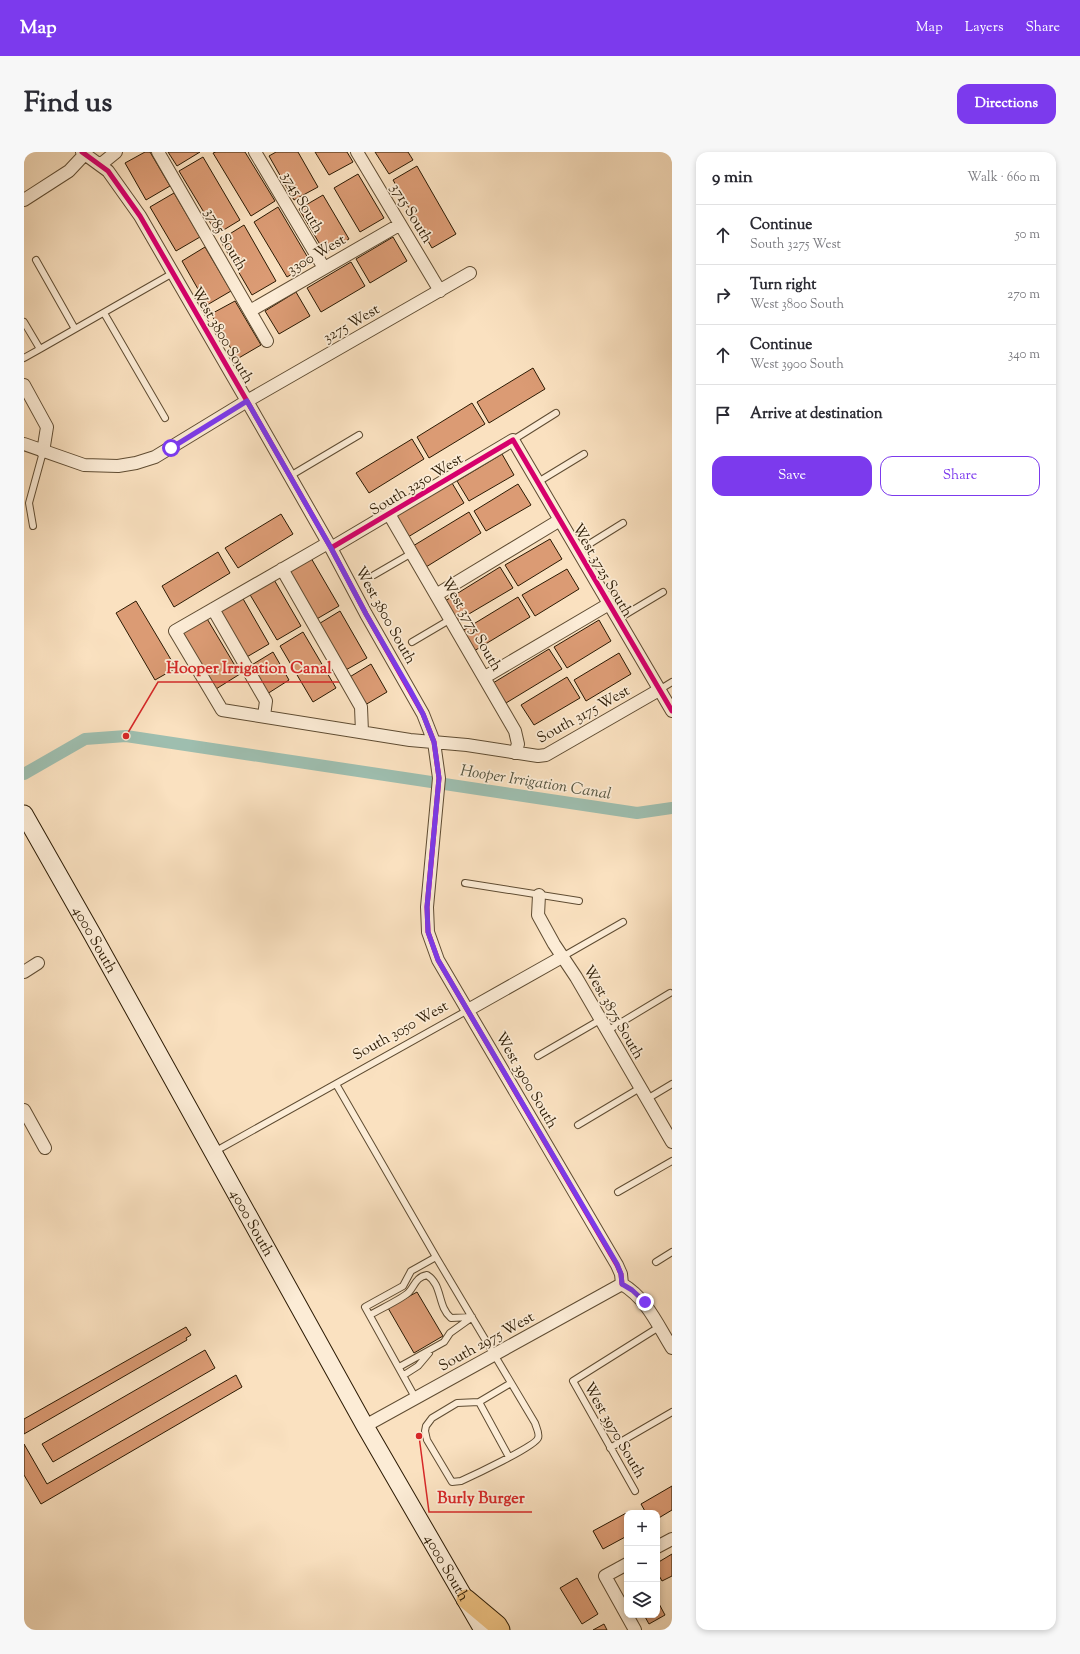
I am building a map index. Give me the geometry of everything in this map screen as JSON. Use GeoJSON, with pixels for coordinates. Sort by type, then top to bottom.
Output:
{"type":"FeatureCollection","features":[{"type":"Feature","properties":{"kind":"main road","name":"4000 South"},"geometry":{"type":"LineString","coordinates":[[24,814],[365,1426],[483,1630]]}},
{"type":"Feature","properties":{"kind":"main road"},"geometry":{"type":"LineString","coordinates":[[466,1599],[497,1625],[500,1630]]}},
{"type":"Feature","properties":{"kind":"street"},"geometry":{"type":"LineString","coordinates":[[100,165],[116,152]]}},
{"type":"Feature","properties":{"kind":"street","name":"3785 South"},"geometry":{"type":"LineString","coordinates":[[158,152],[267,341]]}},
{"type":"Feature","properties":{"kind":"street","name":"3745 South"},"geometry":{"type":"LineString","coordinates":[[255,152],[324,268]]}},
{"type":"Feature","properties":{"kind":"street","name":"3715 South"},"geometry":{"type":"LineString","coordinates":[[357,152],[399,225],[440,291]]}},
{"type":"Feature","properties":{"kind":"street"},"geometry":{"type":"LineString","coordinates":[[24,200],[69,171],[83,153]]}},
{"type":"Feature","properties":{"kind":"street","name":"West 3800 South"},"geometry":{"type":"LineString","coordinates":[[83,153],[108,171],[140,216],[330,546],[366,614],[423,714],[434,748],[439,778],[438,802]]}},
{"type":"Feature","properties":{"kind":"street","name":"3300 West"},"geometry":{"type":"LineString","coordinates":[[250,311],[399,225]]}},
{"type":"Feature","properties":{"kind":"street","name":"3275 West"},"geometry":{"type":"LineString","coordinates":[[24,444],[44,452],[84,464],[118,466],[136,463],[155,457],[247,401],[470,273]]}},
{"type":"Feature","properties":{"kind":"street"},"geometry":{"type":"LineString","coordinates":[[24,385],[47,427],[44,452]]}},
{"type":"Feature","properties":{"kind":"street","name":"West 3725 South"},"geometry":{"type":"LineString","coordinates":[[513,440],[672,711]]}},
{"type":"Feature","properties":{"kind":"street","name":"South 3250 West"},"geometry":{"type":"LineString","coordinates":[[264,716],[222,710],[175,631],[282,570],[389,514],[513,440]]}},
{"type":"Feature","properties":{"kind":"street","name":"West 3775 South"},"geometry":{"type":"LineString","coordinates":[[389,514],[516,731],[518,744],[515,753]]}},
{"type":"Feature","properties":{"kind":"street"},"geometry":{"type":"LineString","coordinates":[[436,594],[560,520]]}},
{"type":"Feature","properties":{"kind":"street"},"geometry":{"type":"LineString","coordinates":[[282,570],[361,707],[362,732]]}},
{"type":"Feature","properties":{"kind":"street"},"geometry":{"type":"LineString","coordinates":[[484,677],[609,604]]}},
{"type":"Feature","properties":{"kind":"street"},"geometry":{"type":"LineString","coordinates":[[213,609],[266,701],[264,716]]}},
{"type":"Feature","properties":{"kind":"street","name":"South 3175 West"},"geometry":{"type":"LineString","coordinates":[[264,716],[362,732],[434,748],[515,753],[538,756],[546,755],[659,690]]}},
{"type":"Feature","properties":{"kind":"street","name":"West 3900 South"},"geometry":{"type":"LineString","coordinates":[[438,802],[427,907],[428,932],[438,960],[617,1264],[621,1274],[622,1284]]}},
{"type":"Feature","properties":{"kind":"street","name":"West 3875 South"},"geometry":{"type":"LineString","coordinates":[[539,895],[538,915],[672,1142]]}},
{"type":"Feature","properties":{"kind":"street","name":"South 3050 West"},"geometry":{"type":"LineString","coordinates":[[468,1010],[562,957]]}},
{"type":"Feature","properties":{"kind":"street"},"geometry":{"type":"LineString","coordinates":[[24,972],[38,963]]}},
{"type":"Feature","properties":{"kind":"street"},"geometry":{"type":"LineString","coordinates":[[24,1110],[45,1148]]}},
{"type":"Feature","properties":{"kind":"street"},"geometry":{"type":"LineString","coordinates":[[622,1284],[632,1290],[645,1302],[672,1348]]}},
{"type":"Feature","properties":{"kind":"street","name":"South 2975 West"},"geometry":{"type":"LineString","coordinates":[[365,1426],[622,1284]]}},
{"type":"Feature","properties":{"kind":"street"},"geometry":{"type":"LineString","coordinates":[[659,1546],[672,1539]]}},
{"type":"Feature","properties":{"kind":"street"},"geometry":{"type":"LineString","coordinates":[[624,1566],[604,1576],[635,1630]]}},
{"type":"Feature","properties":{"kind":"lane"},"geometry":{"type":"LineString","coordinates":[[36,260],[75,329]]}},
{"type":"Feature","properties":{"kind":"lane"},"geometry":{"type":"LineString","coordinates":[[24,358],[173,273]]}},
{"type":"Feature","properties":{"kind":"lane"},"geometry":{"type":"LineString","coordinates":[[104,313],[165,418]]}},
{"type":"Feature","properties":{"kind":"lane"},"geometry":{"type":"LineString","coordinates":[[24,322],[40,349]]}},
{"type":"Feature","properties":{"kind":"lane","name":"South 3250 West"},"geometry":{"type":"LineString","coordinates":[[513,440],[556,413]]}},
{"type":"Feature","properties":{"kind":"lane"},"geometry":{"type":"LineString","coordinates":[[290,476],[359,435]]}},
{"type":"Feature","properties":{"kind":"lane"},"geometry":{"type":"LineString","coordinates":[[33,526],[29,503],[44,452]]}},
{"type":"Feature","properties":{"kind":"lane"},"geometry":{"type":"LineString","coordinates":[[538,482],[584,454]]}},
{"type":"Feature","properties":{"kind":"lane"},"geometry":{"type":"LineString","coordinates":[[578,551],[624,523]]}},
{"type":"Feature","properties":{"kind":"lane"},"geometry":{"type":"LineString","coordinates":[[374,575],[412,553]]}},
{"type":"Feature","properties":{"kind":"lane"},"geometry":{"type":"LineString","coordinates":[[618,619],[663,592]]}},
{"type":"Feature","properties":{"kind":"lane"},"geometry":{"type":"LineString","coordinates":[[412,642],[450,619]]}},
{"type":"Feature","properties":{"kind":"lane","name":"South 3175 West"},"geometry":{"type":"LineString","coordinates":[[659,690],[672,682]]}},
{"type":"Feature","properties":{"kind":"lane"},"geometry":{"type":"LineString","coordinates":[[464,883],[579,901]]}},
{"type":"Feature","properties":{"kind":"lane","name":"South 3050 West"},"geometry":{"type":"LineString","coordinates":[[562,957],[623,922]]}},
{"type":"Feature","properties":{"kind":"lane"},"geometry":{"type":"LineString","coordinates":[[607,1031],[670,993]]}},
{"type":"Feature","properties":{"kind":"lane","name":"South 3050 West"},"geometry":{"type":"LineString","coordinates":[[212,1153],[468,1010]]}},
{"type":"Feature","properties":{"kind":"lane"},"geometry":{"type":"LineString","coordinates":[[538,1056],[600,1020]]}},
{"type":"Feature","properties":{"kind":"lane"},"geometry":{"type":"LineString","coordinates":[[336,1084],[436,1257],[535,1423],[538,1435],[536,1442],[455,1483],[450,1480],[431,1448],[427,1440],[425,1431],[426,1426],[432,1418],[457,1403],[479,1402],[511,1383]]}},
{"type":"Feature","properties":{"kind":"lane"},"geometry":{"type":"LineString","coordinates":[[647,1099],[672,1084]]}},
{"type":"Feature","properties":{"kind":"lane"},"geometry":{"type":"LineString","coordinates":[[578,1125],[640,1088]]}},
{"type":"Feature","properties":{"kind":"lane"},"geometry":{"type":"LineString","coordinates":[[618,1192],[672,1161]]}},
{"type":"Feature","properties":{"kind":"lane"},"geometry":{"type":"LineString","coordinates":[[656,1262],[672,1252]]}},
{"type":"Feature","properties":{"kind":"lane"},"geometry":{"type":"LineString","coordinates":[[416,1398],[365,1307],[403,1286],[411,1271],[436,1257]]}},
{"type":"Feature","properties":{"kind":"lane"},"geometry":{"type":"LineString","coordinates":[[370,1315],[409,1293],[417,1280],[421,1276],[427,1275],[433,1279],[437,1286],[446,1314],[451,1318],[472,1317]]}},
{"type":"Feature","properties":{"kind":"lane"},"geometry":{"type":"LineString","coordinates":[[399,1367],[444,1342],[450,1333],[472,1317]]}},
{"type":"Feature","properties":{"kind":"lane","name":"West 3970 South"},"geometry":{"type":"LineString","coordinates":[[635,1491],[572,1381],[659,1327]]}},
{"type":"Feature","properties":{"kind":"lane"},"geometry":{"type":"LineString","coordinates":[[404,1376],[418,1366],[434,1348]]}},
{"type":"Feature","properties":{"kind":"lane"},"geometry":{"type":"LineString","coordinates":[[479,1402],[509,1457]]}},
{"type":"Feature","properties":{"kind":"lane"},"geometry":{"type":"LineString","coordinates":[[610,1448],[672,1412]]}},
{"type":"Feature","properties":{"kind":"building"},"geometry":{"type":"Polygon","coordinates":[[[145,152],[150,152],[170,186],[146,200],[125,163],[145,152]]]}},
{"type":"Feature","properties":{"kind":"building"},"geometry":{"type":"Polygon","coordinates":[[[168,152],[200,152],[177,166],[168,152]]]}},
{"type":"Feature","properties":{"kind":"building"},"geometry":{"type":"Polygon","coordinates":[[[245,152],[275,201],[251,216],[213,153],[245,152]]]}},
{"type":"Feature","properties":{"kind":"building"},"geometry":{"type":"Polygon","coordinates":[[[276,152],[298,152],[318,187],[294,200],[269,156],[276,152]]]}},
{"type":"Feature","properties":{"kind":"building"},"geometry":{"type":"Polygon","coordinates":[[[315,152],[347,152],[353,162],[329,175],[315,152]]]}},
{"type":"Feature","properties":{"kind":"building"},"geometry":{"type":"Polygon","coordinates":[[[375,152],[408,152],[413,160],[389,174],[375,152]]]}},
{"type":"Feature","properties":{"kind":"building"},"geometry":{"type":"Polygon","coordinates":[[[203,157],[240,220],[217,234],[179,171],[203,157]]]}},
{"type":"Feature","properties":{"kind":"building"},"geometry":{"type":"Polygon","coordinates":[[[417,166],[456,234],[432,248],[393,180],[417,166]]]}},
{"type":"Feature","properties":{"kind":"building"},"geometry":{"type":"Polygon","coordinates":[[[358,174],[384,218],[360,232],[334,188],[358,174]]]}},
{"type":"Feature","properties":{"kind":"building"},"geometry":{"type":"Polygon","coordinates":[[[174,193],[200,237],[176,251],[150,207],[174,193]]]}},
{"type":"Feature","properties":{"kind":"building"},"geometry":{"type":"Polygon","coordinates":[[[323,195],[349,239],[325,253],[299,209],[323,195]]]}},
{"type":"Feature","properties":{"kind":"building"},"geometry":{"type":"Polygon","coordinates":[[[278,207],[311,263],[287,277],[254,222],[278,207]]]}},
{"type":"Feature","properties":{"kind":"building"},"geometry":{"type":"Polygon","coordinates":[[[244,225],[276,281],[252,295],[220,240],[244,225]]]}},
{"type":"Feature","properties":{"kind":"building"},"geometry":{"type":"Polygon","coordinates":[[[393,237],[407,261],[370,283],[356,259],[393,237]]]}},
{"type":"Feature","properties":{"kind":"building"},"geometry":{"type":"Polygon","coordinates":[[[205,247],[231,291],[207,305],[182,261],[205,247]]]}},
{"type":"Feature","properties":{"kind":"building"},"geometry":{"type":"Polygon","coordinates":[[[351,262],[365,286],[321,312],[307,288],[351,262]]]}},
{"type":"Feature","properties":{"kind":"building"},"geometry":{"type":"Polygon","coordinates":[[[296,292],[310,316],[279,334],[265,311],[296,292]]]}},
{"type":"Feature","properties":{"kind":"building"},"geometry":{"type":"Polygon","coordinates":[[[235,301],[261,345],[237,359],[211,314],[235,301]]]}},
{"type":"Feature","properties":{"kind":"building"},"geometry":{"type":"Polygon","coordinates":[[[533,368],[545,389],[489,423],[477,402],[533,368]]]}},
{"type":"Feature","properties":{"kind":"building"},"geometry":{"type":"Polygon","coordinates":[[[472,403],[485,424],[429,458],[417,437],[472,403]]]}},
{"type":"Feature","properties":{"kind":"building"},"geometry":{"type":"Polygon","coordinates":[[[412,439],[424,459],[369,493],[356,473],[412,439]]]}},
{"type":"Feature","properties":{"kind":"building"},"geometry":{"type":"Polygon","coordinates":[[[502,454],[514,475],[469,501],[457,481],[502,454]]]}},
{"type":"Feature","properties":{"kind":"building"},"geometry":{"type":"Polygon","coordinates":[[[452,483],[464,503],[408,537],[396,516],[452,483]]]}},
{"type":"Feature","properties":{"kind":"building"},"geometry":{"type":"Polygon","coordinates":[[[518,484],[531,505],[486,531],[474,511],[518,484]]]}},
{"type":"Feature","properties":{"kind":"building"},"geometry":{"type":"Polygon","coordinates":[[[469,512],[481,533],[426,567],[413,546],[469,512]]]}},
{"type":"Feature","properties":{"kind":"building"},"geometry":{"type":"Polygon","coordinates":[[[281,514],[293,534],[238,568],[225,548],[281,514]]]}},
{"type":"Feature","properties":{"kind":"building"},"geometry":{"type":"Polygon","coordinates":[[[550,539],[562,559],[518,586],[505,565],[550,539]]]}},
{"type":"Feature","properties":{"kind":"building"},"geometry":{"type":"Polygon","coordinates":[[[218,552],[230,573],[174,607],[162,586],[218,552]]]}},
{"type":"Feature","properties":{"kind":"building"},"geometry":{"type":"Polygon","coordinates":[[[311,558],[339,606],[315,620],[287,573],[311,558]]]}},
{"type":"Feature","properties":{"kind":"building"},"geometry":{"type":"Polygon","coordinates":[[[500,567],[513,588],[457,621],[445,601],[500,567]]]}},
{"type":"Feature","properties":{"kind":"building"},"geometry":{"type":"Polygon","coordinates":[[[567,569],[579,589],[535,616],[522,595],[567,569]]]}},
{"type":"Feature","properties":{"kind":"building"},"geometry":{"type":"Polygon","coordinates":[[[273,578],[301,626],[277,640],[249,593],[273,578]]]}},
{"type":"Feature","properties":{"kind":"building"},"geometry":{"type":"Polygon","coordinates":[[[242,597],[269,644],[245,658],[218,611],[242,597]]]}},
{"type":"Feature","properties":{"kind":"building"},"geometry":{"type":"Polygon","coordinates":[[[518,597],[530,617],[474,651],[462,631],[518,597]]]}},
{"type":"Feature","properties":{"kind":"building"},"geometry":{"type":"Polygon","coordinates":[[[136,601],[176,668],[155,680],[116,613],[136,601]]]}},
{"type":"Feature","properties":{"kind":"building"},"geometry":{"type":"Polygon","coordinates":[[[340,611],[367,658],[344,671],[317,625],[340,611]]]}},
{"type":"Feature","properties":{"kind":"building"},"geometry":{"type":"Polygon","coordinates":[[[206,617],[240,674],[216,689],[182,631],[206,617]]]}},
{"type":"Feature","properties":{"kind":"building"},"geometry":{"type":"Polygon","coordinates":[[[599,620],[611,641],[567,668],[554,647],[599,620]]]}},
{"type":"Feature","properties":{"kind":"building"},"geometry":{"type":"Polygon","coordinates":[[[303,632],[336,688],[313,702],[280,646],[303,632]]]}},
{"type":"Feature","properties":{"kind":"building"},"geometry":{"type":"Polygon","coordinates":[[[549,649],[562,669],[506,703],[493,683],[549,649]]]}},
{"type":"Feature","properties":{"kind":"building"},"geometry":{"type":"Polygon","coordinates":[[[273,652],[289,680],[267,694],[250,666],[273,652]]]}},
{"type":"Feature","properties":{"kind":"building"},"geometry":{"type":"Polygon","coordinates":[[[619,653],[631,674],[586,701],[574,680],[619,653]]]}},
{"type":"Feature","properties":{"kind":"building"},"geometry":{"type":"Polygon","coordinates":[[[371,664],[387,692],[365,705],[348,678],[371,664]]]}},
{"type":"Feature","properties":{"kind":"building"},"geometry":{"type":"Polygon","coordinates":[[[567,677],[580,698],[534,725],[521,705],[567,677]]]}},
{"type":"Feature","properties":{"kind":"building"},"geometry":{"type":"Polygon","coordinates":[[[417,1292],[443,1336],[414,1353],[388,1308],[417,1292]]]}},
{"type":"Feature","properties":{"kind":"building"},"geometry":{"type":"Polygon","coordinates":[[[186,1327],[191,1335],[186,1338],[187,1340],[24,1434],[24,1419],[186,1327]]]}},
{"type":"Feature","properties":{"kind":"building"},"geometry":{"type":"Polygon","coordinates":[[[205,1350],[215,1368],[53,1462],[42,1444],[205,1350]]]}},
{"type":"Feature","properties":{"kind":"building"},"geometry":{"type":"Polygon","coordinates":[[[236,1375],[242,1387],[41,1504],[24,1475],[24,1444],[47,1484],[236,1375]]]}},
{"type":"Feature","properties":{"kind":"building"},"geometry":{"type":"Polygon","coordinates":[[[672,1486],[672,1510],[660,1517],[660,1510],[644,1510],[641,1504],[672,1486]]]}},
{"type":"Feature","properties":{"kind":"building"},"geometry":{"type":"Polygon","coordinates":[[[624,1514],[624,1538],[603,1549],[593,1531],[624,1514]]]}},
{"type":"Feature","properties":{"kind":"building"},"geometry":{"type":"Polygon","coordinates":[[[672,1554],[672,1576],[662,1581],[660,1577],[660,1561],[672,1554]]]}},
{"type":"Feature","properties":{"kind":"building"},"geometry":{"type":"Polygon","coordinates":[[[577,1578],[598,1614],[582,1624],[560,1588],[577,1578]]]}},
{"type":"Feature","properties":{"kind":"building"},"geometry":{"type":"Polygon","coordinates":[[[660,1606],[665,1615],[660,1618],[660,1606]]]}},
{"type":"Feature","properties":{"kind":"building"},"geometry":{"type":"Polygon","coordinates":[[[646,1618],[660,1618],[649,1624],[646,1618]]]}},
{"type":"Feature","properties":{"kind":"building"},"geometry":{"type":"Polygon","coordinates":[[[604,1624],[607,1630],[593,1630],[604,1624]]]}},
{"type":"Feature","properties":{"kind":"waterway","name":"Hooper Irrigation Canal"},"geometry":{"type":"LineString","coordinates":[[24,774],[85,739],[126,736],[637,813],[672,808]]}},
{"type":"Feature","properties":{"kind":"cycle path"},"geometry":{"type":"LineString","coordinates":[[82,152],[108,171],[140,216],[331,548],[366,614],[423,714],[434,742],[439,778],[427,907],[428,932],[438,960],[617,1265],[621,1274],[622,1284]]}},
{"type":"Feature","properties":{"kind":"cycle path"},"geometry":{"type":"LineString","coordinates":[[331,548],[513,440],[672,711]]}},
{"type":"Feature","properties":{"kind":"place","name":"Hooper Irrigation Canal"},"geometry":{"type":"Point","coordinates":[126,736]}},
{"type":"Feature","properties":{"kind":"place","name":"Burly Burger"},"geometry":{"type":"Point","coordinates":[419,1436]}},
{"type":"Feature","properties":{"kind":"route"},"geometry":{"type":"LineString","coordinates":[[171,448],[247,401],[410,690],[423,714],[434,742],[439,778],[438,802],[427,907],[428,932],[438,960],[617,1264],[621,1274],[622,1284],[632,1290],[645,1302]]}}]}
